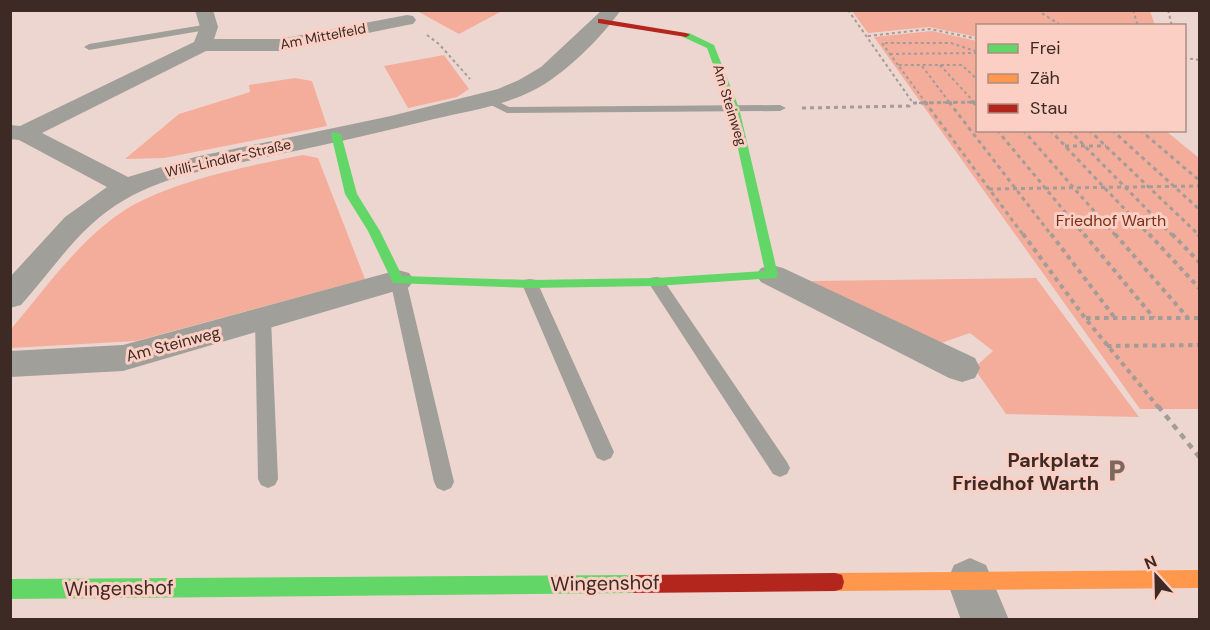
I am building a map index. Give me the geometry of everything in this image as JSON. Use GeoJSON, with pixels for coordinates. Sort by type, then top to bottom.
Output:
{"type":"FeatureCollection","features":[{"type":"Feature","properties":{"kind":"street","name":"Willi-Lindlar-Straße"},"geometry":{"type":"LineString","coordinates":[[10,297],[75,221],[100,202],[127,187],[182,167],[489,100],[529,84],[545,74],[607,16]]}},
{"type":"Feature","properties":{"kind":"street","name":"Am Steinweg"},"geometry":{"type":"LineString","coordinates":[[607,16],[691,36],[705,41],[711,47],[734,108],[772,275]]}},
{"type":"Feature","properties":{"kind":"street","name":"Am Mittelfeld"},"geometry":{"type":"LineString","coordinates":[[17,132],[205,27],[280,45],[407,20]]}},
{"type":"Feature","properties":{"kind":"street","name":"Am Mittelfeld"},"geometry":{"type":"LineString","coordinates":[[17,132],[127,187]]}},
{"type":"Feature","properties":{"kind":"street"},"geometry":{"type":"LineString","coordinates":[[336,134],[351,194],[374,231],[398,280]]}},
{"type":"Feature","properties":{"kind":"street","name":"Am Steinweg"},"geometry":{"type":"LineString","coordinates":[[10,364],[123,358],[398,280],[530,284],[656,282],[772,275],[962,368]]}},
{"type":"Feature","properties":{"kind":"street","name":"Wingenshof"},"geometry":{"type":"LineString","coordinates":[[10,589],[977,600],[1200,579]]}},
{"type":"Feature","properties":{"kind":"lane"},"geometry":{"type":"LineString","coordinates":[[89,47],[205,27]]}},
{"type":"Feature","properties":{"kind":"lane"},"geometry":{"type":"LineString","coordinates":[[489,100],[507,110],[780,108]]}},
{"type":"Feature","properties":{"kind":"lane"},"geometry":{"type":"LineString","coordinates":[[398,280],[444,482]]}},
{"type":"Feature","properties":{"kind":"lane"},"geometry":{"type":"LineString","coordinates":[[656,282],[780,468]]}},
{"type":"Feature","properties":{"kind":"lane"},"geometry":{"type":"LineString","coordinates":[[530,284],[604,453]]}},
{"type":"Feature","properties":{"kind":"lane"},"geometry":{"type":"LineString","coordinates":[[263,320],[268,479]]}},
{"type":"Feature","properties":{"kind":"path"},"geometry":{"type":"LineString","coordinates":[[848,10],[913,103]]}},
{"type":"Feature","properties":{"kind":"path"},"geometry":{"type":"LineString","coordinates":[[1037,10],[1059,24]]}},
{"type":"Feature","properties":{"kind":"path"},"geometry":{"type":"LineString","coordinates":[[407,20],[439,44],[489,100]]}},
{"type":"Feature","properties":{"kind":"path"},"geometry":{"type":"LineString","coordinates":[[868,36],[930,29],[976,39]]}},
{"type":"Feature","properties":{"kind":"path"},"geometry":{"type":"LineString","coordinates":[[976,52],[951,43],[882,43],[1106,346],[1200,458]]}},
{"type":"Feature","properties":{"kind":"path"},"geometry":{"type":"LineString","coordinates":[[890,54],[976,52]]}},
{"type":"Feature","properties":{"kind":"path"},"geometry":{"type":"LineString","coordinates":[[898,65],[962,65],[976,78]]}},
{"type":"Feature","properties":{"kind":"path"},"geometry":{"type":"LineString","coordinates":[[921,65],[1115,318]]}},
{"type":"Feature","properties":{"kind":"path"},"geometry":{"type":"LineString","coordinates":[[940,65],[975,102]]}},
{"type":"Feature","properties":{"kind":"path"},"geometry":{"type":"LineString","coordinates":[[780,108],[909,106],[913,103],[926,102],[975,102]]}},
{"type":"Feature","properties":{"kind":"path"},"geometry":{"type":"LineString","coordinates":[[999,132],[1154,318]]}},
{"type":"Feature","properties":{"kind":"path"},"geometry":{"type":"LineString","coordinates":[[1025,132],[1188,318]]}},
{"type":"Feature","properties":{"kind":"path"},"geometry":{"type":"LineString","coordinates":[[1052,132],[1200,289]]}},
{"type":"Feature","properties":{"kind":"path"},"geometry":{"type":"LineString","coordinates":[[1071,132],[1200,263]]}},
{"type":"Feature","properties":{"kind":"path"},"geometry":{"type":"LineString","coordinates":[[1091,132],[1200,236]]}},
{"type":"Feature","properties":{"kind":"path"},"geometry":{"type":"LineString","coordinates":[[1114,132],[1200,210]]}},
{"type":"Feature","properties":{"kind":"path"},"geometry":{"type":"LineString","coordinates":[[1142,132],[1200,181]]}},
{"type":"Feature","properties":{"kind":"path"},"geometry":{"type":"LineString","coordinates":[[1065,146],[1106,146]]}},
{"type":"Feature","properties":{"kind":"path"},"geometry":{"type":"LineString","coordinates":[[988,189],[1200,186]]}},
{"type":"Feature","properties":{"kind":"path"},"geometry":{"type":"LineString","coordinates":[[1085,318],[1200,318]]}},
{"type":"Feature","properties":{"kind":"path"},"geometry":{"type":"LineString","coordinates":[[1106,346],[1200,345]]}},
{"type":"Feature","properties":{"kind":"green space"},"geometry":{"type":"Polygon","coordinates":[[[502,10],[459,34],[417,11],[502,10]]]}},
{"type":"Feature","properties":{"kind":"green space"},"geometry":{"type":"Polygon","coordinates":[[[852,11],[1150,11],[1155,24],[976,24],[976,37],[929,27],[868,33],[852,11]]]}},
{"type":"Feature","properties":{"kind":"green space","name":"Friedhof Warth"},"geometry":{"type":"Polygon","coordinates":[[[932,31],[976,41],[976,132],[1167,132],[1199,158],[1199,409],[1140,409],[874,37],[932,31]]]}},
{"type":"Feature","properties":{"kind":"green space"},"geometry":{"type":"Polygon","coordinates":[[[444,55],[469,89],[457,97],[408,108],[384,66],[444,55]]]}},
{"type":"Feature","properties":{"kind":"green space"},"geometry":{"type":"Polygon","coordinates":[[[295,78],[312,81],[327,126],[164,158],[125,159],[179,114],[250,92],[249,85],[295,78]]]}},
{"type":"Feature","properties":{"kind":"green space"},"geometry":{"type":"Polygon","coordinates":[[[303,155],[318,158],[365,279],[136,341],[11,348],[11,329],[51,280],[95,233],[128,208],[168,189],[190,182],[236,169],[303,155]]]}},
{"type":"Feature","properties":{"kind":"green space"},"geometry":{"type":"Polygon","coordinates":[[[1036,278],[1139,417],[1006,414],[974,368],[993,351],[970,333],[941,343],[834,294],[811,281],[1036,278]]]}},
{"type":"Feature","properties":{"kind":"traffic: fast"},"geometry":{"type":"LineString","coordinates":[[336,134],[351,194],[374,231],[398,280],[530,284],[656,282],[772,275],[734,108],[711,47],[686,35]]}},
{"type":"Feature","properties":{"kind":"traffic: fast"},"geometry":{"type":"LineString","coordinates":[[10,589],[634,584]]}},
{"type":"Feature","properties":{"kind":"traffic: slow"},"geometry":{"type":"LineString","coordinates":[[835,582],[1200,579]]}},
{"type":"Feature","properties":{"kind":"traffic: jam"},"geometry":{"type":"LineString","coordinates":[[601,21],[686,35]]}},
{"type":"Feature","properties":{"kind":"traffic: jam"},"geometry":{"type":"LineString","coordinates":[[634,584],[835,582]]}},
{"type":"Feature","properties":{"kind":"place","name":"Parkplatz Friedhof Warth"},"geometry":{"type":"Point","coordinates":[1117,471]}}]}
